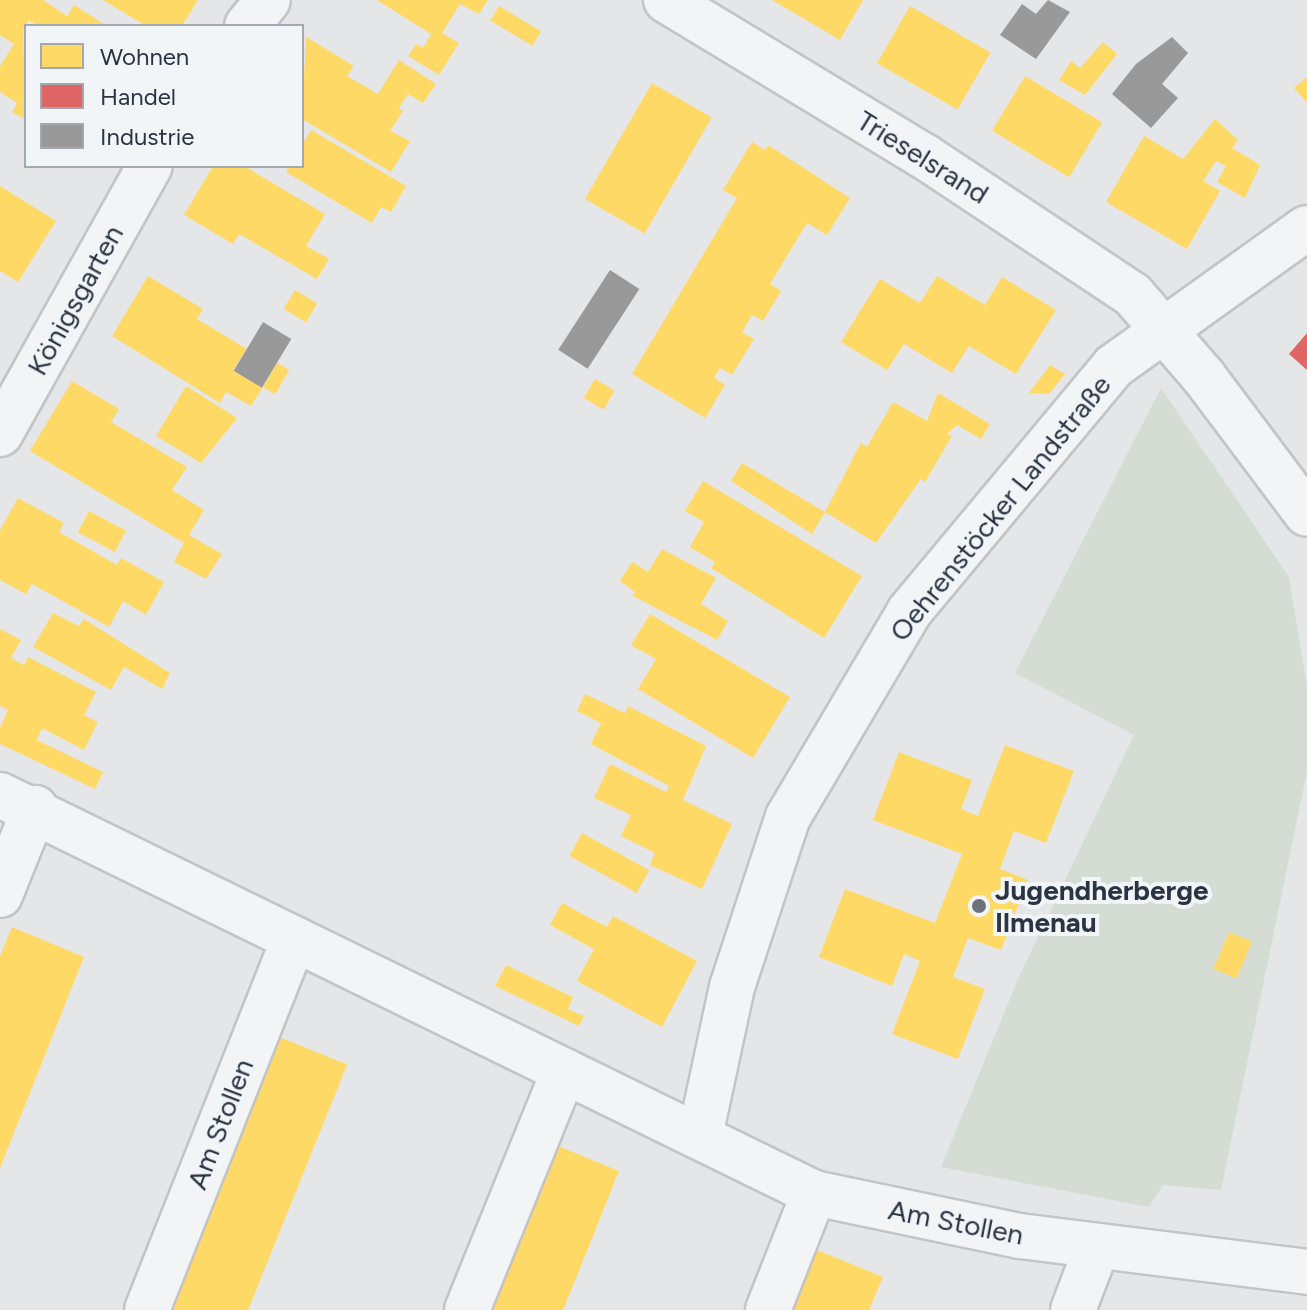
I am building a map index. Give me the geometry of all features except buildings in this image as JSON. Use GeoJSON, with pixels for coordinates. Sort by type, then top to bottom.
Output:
{"type":"FeatureCollection","features":[{"type":"Feature","properties":{"kind":"street"},"geometry":{"type":"LineString","coordinates":[[249,24],[268,0]]}},
{"type":"Feature","properties":{"kind":"street","name":"Trieselsrand"},"geometry":{"type":"LineString","coordinates":[[666,0],[1102,272],[1166,331],[1307,514]]}},
{"type":"Feature","properties":{"kind":"street","name":"Königsgarten"},"geometry":{"type":"LineString","coordinates":[[0,434],[149,168]]}},
{"type":"Feature","properties":{"kind":"street","name":"Oehrenstöcker Landstraße"},"geometry":{"type":"LineString","coordinates":[[700,1136],[732,987],[788,817],[909,612],[1114,366],[1307,228]]}},
{"type":"Feature","properties":{"kind":"street","name":"Am Stollen"},"geometry":{"type":"LineString","coordinates":[[0,895],[17,802],[814,1193],[1097,1247],[1307,1272]]}},
{"type":"Feature","properties":{"kind":"street","name":"Am Stollen"},"geometry":{"type":"LineString","coordinates":[[147,1310],[294,939]]}},
{"type":"Feature","properties":{"kind":"street"},"geometry":{"type":"LineString","coordinates":[[467,1310],[564,1071]]}},
{"type":"Feature","properties":{"kind":"street"},"geometry":{"type":"LineString","coordinates":[[768,1310],[814,1193]]}},
{"type":"Feature","properties":{"kind":"street"},"geometry":{"type":"LineString","coordinates":[[1073,1310],[1097,1247]]}},
{"type":"Feature","properties":{"kind":"shaded area"},"geometry":{"type":"Polygon","coordinates":[[[1161,388],[1289,577],[1307,686],[1307,771],[1221,1190],[1163,1185],[1149,1207],[941,1167],[1018,979],[1134,735],[1015,673],[1161,388]]]}},
{"type":"Feature","properties":{"kind":"place","name":"Jugendherberge Ilmenau"},"geometry":{"type":"Point","coordinates":[979,906]}}]}
